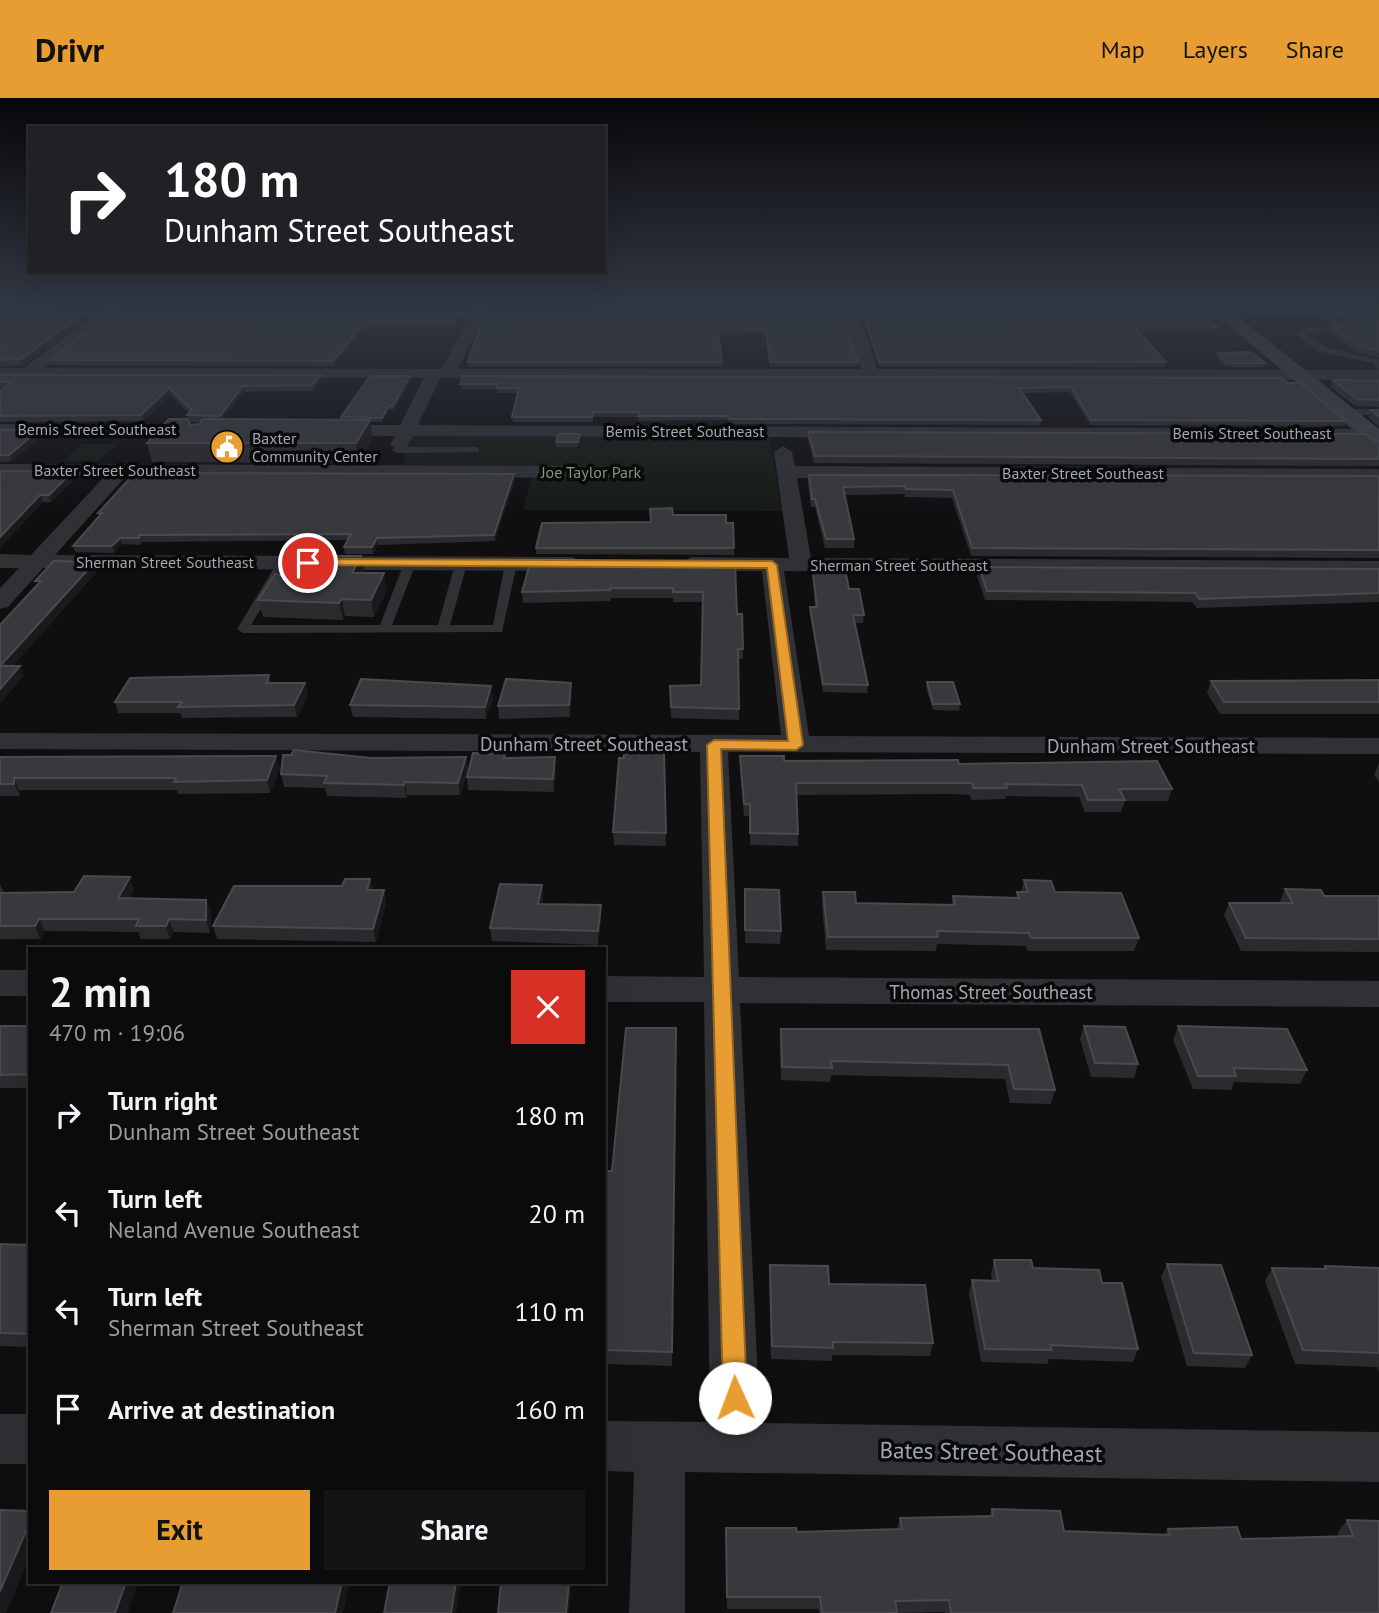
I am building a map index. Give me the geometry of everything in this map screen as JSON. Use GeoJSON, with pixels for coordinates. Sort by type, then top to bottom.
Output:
{"type":"FeatureCollection","features":[{"type":"Feature","properties":{"kind":"main road"},"geometry":{"type":"LineString","coordinates":[[1300,375],[1375,437]]}},
{"type":"Feature","properties":{"kind":"street"},"geometry":{"type":"LineString","coordinates":[[173,374],[1379,375]]}},
{"type":"Feature","properties":{"kind":"street"},"geometry":{"type":"LineString","coordinates":[[386,471],[406,430],[441,375]]}},
{"type":"Feature","properties":{"kind":"street","name":"Bemis Street Southeast"},"geometry":{"type":"LineString","coordinates":[[0,429],[209,433]]}},
{"type":"Feature","properties":{"kind":"street","name":"Bemis Street Southeast"},"geometry":{"type":"LineString","coordinates":[[314,430],[1375,437]]}},
{"type":"Feature","properties":{"kind":"street"},"geometry":{"type":"LineString","coordinates":[[779,432],[801,565]]}},
{"type":"Feature","properties":{"kind":"street","name":"Baxter Street Southeast"},"geometry":{"type":"LineString","coordinates":[[0,470],[386,471],[560,480],[608,472]]}},
{"type":"Feature","properties":{"kind":"street"},"geometry":{"type":"LineString","coordinates":[[0,602],[121,470]]}},
{"type":"Feature","properties":{"kind":"street","name":"Baxter Street Southeast"},"geometry":{"type":"LineString","coordinates":[[786,472],[1379,474]]}},
{"type":"Feature","properties":{"kind":"street","name":"Sherman Street Southeast"},"geometry":{"type":"LineString","coordinates":[[0,561],[592,564]]}},
{"type":"Feature","properties":{"kind":"street","name":"Sherman Street Southeast"},"geometry":{"type":"LineString","coordinates":[[672,564],[1379,568]]}},
{"type":"Feature","properties":{"kind":"street"},"geometry":{"type":"LineString","coordinates":[[772,565],[796,745]]}},
{"type":"Feature","properties":{"kind":"street","name":"Dunham Street Southeast"},"geometry":{"type":"LineString","coordinates":[[0,741],[1379,746]]}},
{"type":"Feature","properties":{"kind":"street"},"geometry":{"type":"LineString","coordinates":[[714,745],[736,1449]]}},
{"type":"Feature","properties":{"kind":"street"},"geometry":{"type":"LineString","coordinates":[[0,983],[28,984]]}},
{"type":"Feature","properties":{"kind":"street","name":"Thomas Street Southeast"},"geometry":{"type":"LineString","coordinates":[[606,989],[1379,995]]}},
{"type":"Feature","properties":{"kind":"street"},"geometry":{"type":"LineString","coordinates":[[0,1439],[28,1439]]}},
{"type":"Feature","properties":{"kind":"street","name":"Bates Street Southeast"},"geometry":{"type":"LineString","coordinates":[[606,1446],[1379,1457]]}},
{"type":"Feature","properties":{"kind":"street"},"geometry":{"type":"LineString","coordinates":[[657,1613],[660,1447]]}},
{"type":"Feature","properties":{"kind":"lane"},"geometry":{"type":"LineString","coordinates":[[1344,412],[1379,412]]}},
{"type":"Feature","properties":{"kind":"lane"},"geometry":{"type":"LineString","coordinates":[[397,450],[476,450]]}},
{"type":"Feature","properties":{"kind":"lane"},"geometry":{"type":"LineString","coordinates":[[283,563],[243,629],[498,629],[511,564]]}},
{"type":"Feature","properties":{"kind":"lane"},"geometry":{"type":"LineString","coordinates":[[386,629],[410,563]]}},
{"type":"Feature","properties":{"kind":"lane"},"geometry":{"type":"LineString","coordinates":[[443,629],[461,564]]}},
{"type":"Feature","properties":{"kind":"green space","name":"Joe Taylor Park"},"geometry":{"type":"Polygon","coordinates":[[[413,435],[770,437],[782,511],[523,510],[534,467],[402,465],[413,435]]]}},
{"type":"Feature","properties":{"kind":"green space"},"geometry":{"type":"Polygon","coordinates":[[[82,444],[117,444],[98,461],[63,461],[82,444]]]}},
{"type":"Feature","properties":{"kind":"building"},"geometry":{"type":"Polygon","coordinates":[[[0,375],[321,375],[312,385],[243,386],[220,416],[187,415],[192,410],[169,388],[141,415],[0,416],[0,391],[12,382],[0,382],[0,375]]]}},
{"type":"Feature","properties":{"kind":"building"},"geometry":{"type":"Polygon","coordinates":[[[370,376],[410,376],[393,406],[389,406],[382,418],[341,417],[370,376]]]}},
{"type":"Feature","properties":{"kind":"building"},"geometry":{"type":"Polygon","coordinates":[[[463,376],[1282,378],[1288,383],[1300,383],[1346,421],[1091,420],[1071,387],[1019,388],[1041,420],[729,419],[728,416],[638,416],[639,412],[593,412],[592,417],[512,417],[519,388],[497,388],[498,384],[460,384],[463,376]]]}},
{"type":"Feature","properties":{"kind":"building"},"geometry":{"type":"Polygon","coordinates":[[[1333,380],[1379,381],[1379,400],[1357,399],[1333,380]]]}},
{"type":"Feature","properties":{"kind":"building"},"geometry":{"type":"Polygon","coordinates":[[[169,419],[187,419],[191,425],[199,424],[203,419],[370,420],[356,443],[147,443],[169,419]]]}},
{"type":"Feature","properties":{"kind":"building"},"geometry":{"type":"Polygon","coordinates":[[[0,430],[39,430],[9,455],[0,455],[0,430]]]}},
{"type":"Feature","properties":{"kind":"building"},"geometry":{"type":"Polygon","coordinates":[[[808,432],[1365,434],[1379,441],[1379,459],[815,456],[808,432]]]}},
{"type":"Feature","properties":{"kind":"building"},"geometry":{"type":"Polygon","coordinates":[[[558,434],[580,434],[578,442],[556,442],[558,434]]]}},
{"type":"Feature","properties":{"kind":"building"},"geometry":{"type":"Polygon","coordinates":[[[0,471],[72,472],[49,495],[40,495],[0,537],[0,471]]]}},
{"type":"Feature","properties":{"kind":"building"},"geometry":{"type":"Polygon","coordinates":[[[135,473],[514,474],[494,535],[377,538],[372,547],[344,547],[351,534],[139,535],[139,538],[120,538],[112,546],[73,546],[102,513],[98,513],[135,473]]]}},
{"type":"Feature","properties":{"kind":"building"},"geometry":{"type":"Polygon","coordinates":[[[809,475],[1379,476],[1379,550],[972,548],[953,490],[906,489],[905,486],[843,487],[854,539],[826,539],[815,499],[812,499],[809,475]]]}},
{"type":"Feature","properties":{"kind":"building"},"geometry":{"type":"Polygon","coordinates":[[[672,508],[673,515],[726,515],[726,523],[733,523],[734,548],[536,548],[542,523],[651,522],[650,509],[672,508]]]}},
{"type":"Feature","properties":{"kind":"building"},"geometry":{"type":"Polygon","coordinates":[[[331,556],[361,556],[352,573],[384,573],[371,600],[342,599],[339,603],[258,600],[275,574],[280,575],[286,567],[325,567],[331,556]]]}},
{"type":"Feature","properties":{"kind":"building"},"geometry":{"type":"Polygon","coordinates":[[[54,561],[95,562],[0,666],[0,625],[41,581],[35,581],[54,561]]]}},
{"type":"Feature","properties":{"kind":"building"},"geometry":{"type":"Polygon","coordinates":[[[530,563],[735,564],[737,614],[742,614],[743,649],[738,649],[739,709],[671,707],[670,686],[701,685],[703,592],[673,592],[673,588],[610,588],[522,592],[530,563]]]}},
{"type":"Feature","properties":{"kind":"building"},"geometry":{"type":"Polygon","coordinates":[[[979,567],[1379,569],[1379,593],[1199,599],[1195,593],[987,591],[979,567]]]}},
{"type":"Feature","properties":{"kind":"building"},"geometry":{"type":"Polygon","coordinates":[[[813,574],[846,574],[849,589],[859,589],[864,615],[853,615],[868,685],[823,684],[810,607],[817,607],[813,574]]]}},
{"type":"Feature","properties":{"kind":"building"},"geometry":{"type":"Polygon","coordinates":[[[0,666],[20,666],[0,689],[0,666]]]}},
{"type":"Feature","properties":{"kind":"building"},"geometry":{"type":"Polygon","coordinates":[[[269,675],[266,683],[305,683],[294,705],[178,707],[182,702],[115,702],[130,678],[269,675]]]}},
{"type":"Feature","properties":{"kind":"building"},"geometry":{"type":"Polygon","coordinates":[[[361,679],[491,686],[485,707],[350,705],[361,679]]]}},
{"type":"Feature","properties":{"kind":"building"},"geometry":{"type":"Polygon","coordinates":[[[506,679],[571,683],[569,705],[498,706],[506,679]]]}},
{"type":"Feature","properties":{"kind":"building"},"geometry":{"type":"Polygon","coordinates":[[[1379,680],[1379,702],[1224,702],[1211,681],[1379,680]]]}},
{"type":"Feature","properties":{"kind":"building"},"geometry":{"type":"Polygon","coordinates":[[[927,682],[953,682],[960,704],[933,704],[927,682]]]}},
{"type":"Feature","properties":{"kind":"building"},"geometry":{"type":"Polygon","coordinates":[[[294,750],[371,758],[466,757],[458,783],[324,783],[327,776],[281,774],[283,755],[291,755],[294,750]]]}},
{"type":"Feature","properties":{"kind":"building"},"geometry":{"type":"Polygon","coordinates":[[[624,752],[664,752],[666,833],[613,832],[619,758],[624,758],[624,752]]]}},
{"type":"Feature","properties":{"kind":"building"},"geometry":{"type":"Polygon","coordinates":[[[473,753],[505,754],[504,758],[555,757],[553,779],[467,777],[473,753]]]}},
{"type":"Feature","properties":{"kind":"building"},"geometry":{"type":"Polygon","coordinates":[[[276,756],[267,780],[174,782],[176,778],[14,778],[14,784],[0,784],[0,757],[276,756]]]}},
{"type":"Feature","properties":{"kind":"building"},"geometry":{"type":"Polygon","coordinates":[[[740,756],[784,756],[784,761],[958,760],[959,764],[1157,761],[1172,789],[1119,789],[1125,800],[1088,800],[1082,785],[1006,784],[1007,788],[973,788],[972,783],[796,783],[798,834],[750,833],[750,804],[744,804],[740,756]]]}},
{"type":"Feature","properties":{"kind":"building"},"geometry":{"type":"Polygon","coordinates":[[[84,876],[130,877],[118,898],[206,900],[206,920],[169,919],[166,926],[136,926],[139,919],[39,919],[35,926],[0,926],[0,893],[74,892],[84,876]]]}},
{"type":"Feature","properties":{"kind":"building"},"geometry":{"type":"Polygon","coordinates":[[[345,879],[370,879],[367,890],[384,890],[373,929],[213,926],[234,886],[342,886],[345,879]]]}},
{"type":"Feature","properties":{"kind":"building"},"geometry":{"type":"Polygon","coordinates":[[[1024,880],[1051,881],[1055,892],[1121,893],[1139,938],[1031,938],[1029,933],[937,931],[938,937],[828,937],[823,892],[855,892],[856,903],[955,905],[953,896],[1019,898],[1017,892],[1028,892],[1024,880]]]}},
{"type":"Feature","properties":{"kind":"building"},"geometry":{"type":"Polygon","coordinates":[[[500,884],[542,885],[538,904],[601,905],[598,931],[490,928],[500,884]]]}},
{"type":"Feature","properties":{"kind":"building"},"geometry":{"type":"Polygon","coordinates":[[[745,889],[779,890],[781,931],[745,930],[745,889]]]}},
{"type":"Feature","properties":{"kind":"building"},"geometry":{"type":"Polygon","coordinates":[[[1285,889],[1321,890],[1324,896],[1379,896],[1379,939],[1246,938],[1229,903],[1293,903],[1285,889]]]}},
{"type":"Feature","properties":{"kind":"building"},"geometry":{"type":"Polygon","coordinates":[[[0,1026],[28,1026],[28,1074],[0,1075],[0,1026]]]}},
{"type":"Feature","properties":{"kind":"building"},"geometry":{"type":"Polygon","coordinates":[[[1084,1026],[1125,1027],[1138,1064],[1095,1063],[1084,1026]]]}},
{"type":"Feature","properties":{"kind":"building"},"geometry":{"type":"Polygon","coordinates":[[[1178,1026],[1287,1029],[1307,1070],[1233,1068],[1236,1076],[1198,1076],[1178,1026]]]}},
{"type":"Feature","properties":{"kind":"building"},"geometry":{"type":"Polygon","coordinates":[[[626,1028],[676,1028],[672,1352],[606,1350],[606,1171],[612,1171],[626,1028]]]}},
{"type":"Feature","properties":{"kind":"building"},"geometry":{"type":"Polygon","coordinates":[[[781,1029],[1039,1029],[1055,1090],[1014,1089],[1008,1065],[831,1061],[832,1068],[782,1067],[781,1029]]]}},
{"type":"Feature","properties":{"kind":"building"},"geometry":{"type":"Polygon","coordinates":[[[0,1244],[28,1245],[28,1334],[0,1333],[0,1244]]]}},
{"type":"Feature","properties":{"kind":"building"},"geometry":{"type":"Polygon","coordinates":[[[994,1260],[1031,1260],[1033,1268],[1099,1270],[1102,1283],[1122,1283],[1138,1349],[1050,1345],[1052,1350],[985,1349],[972,1280],[998,1281],[994,1260]]]}},
{"type":"Feature","properties":{"kind":"building"},"geometry":{"type":"Polygon","coordinates":[[[1167,1264],[1221,1265],[1252,1355],[1194,1353],[1167,1264]]]}},
{"type":"Feature","properties":{"kind":"building"},"geometry":{"type":"Polygon","coordinates":[[[770,1265],[828,1266],[829,1284],[925,1285],[933,1343],[833,1342],[833,1348],[772,1346],[770,1265]]]}},
{"type":"Feature","properties":{"kind":"building"},"geometry":{"type":"Polygon","coordinates":[[[1325,1266],[1379,1268],[1379,1353],[1303,1350],[1272,1268],[1326,1269],[1325,1266]]]}},
{"type":"Feature","properties":{"kind":"building"},"geometry":{"type":"Polygon","coordinates":[[[992,1509],[1060,1511],[1064,1531],[1170,1535],[1168,1529],[1237,1527],[1241,1539],[1353,1536],[1347,1520],[1379,1521],[1379,1613],[951,1613],[949,1600],[895,1601],[897,1613],[822,1613],[820,1597],[727,1597],[726,1528],[796,1528],[797,1532],[902,1529],[900,1518],[993,1516],[992,1509]]]}},
{"type":"Feature","properties":{"kind":"building"},"geometry":{"type":"Polygon","coordinates":[[[0,1510],[28,1511],[28,1527],[0,1591],[0,1510]]]}},
{"type":"Feature","properties":{"kind":"building"},"geometry":{"type":"Polygon","coordinates":[[[62,1584],[125,1584],[115,1613],[51,1613],[62,1584]]]}},
{"type":"Feature","properties":{"kind":"building"},"geometry":{"type":"Polygon","coordinates":[[[182,1584],[342,1584],[335,1613],[173,1613],[182,1584]]]}},
{"type":"Feature","properties":{"kind":"building"},"geometry":{"type":"Polygon","coordinates":[[[390,1584],[456,1584],[451,1613],[384,1613],[390,1584]]]}},
{"type":"Feature","properties":{"kind":"building"},"geometry":{"type":"Polygon","coordinates":[[[501,1584],[569,1584],[566,1613],[498,1613],[501,1584]]]}},
{"type":"Feature","properties":{"kind":"place","name":"Baxter Community Center"},"geometry":{"type":"Point","coordinates":[227,447]}},
{"type":"Feature","properties":{"kind":"route"},"geometry":{"type":"LineString","coordinates":[[308,563],[772,565],[796,745],[714,745],[735,1398]]}}]}
